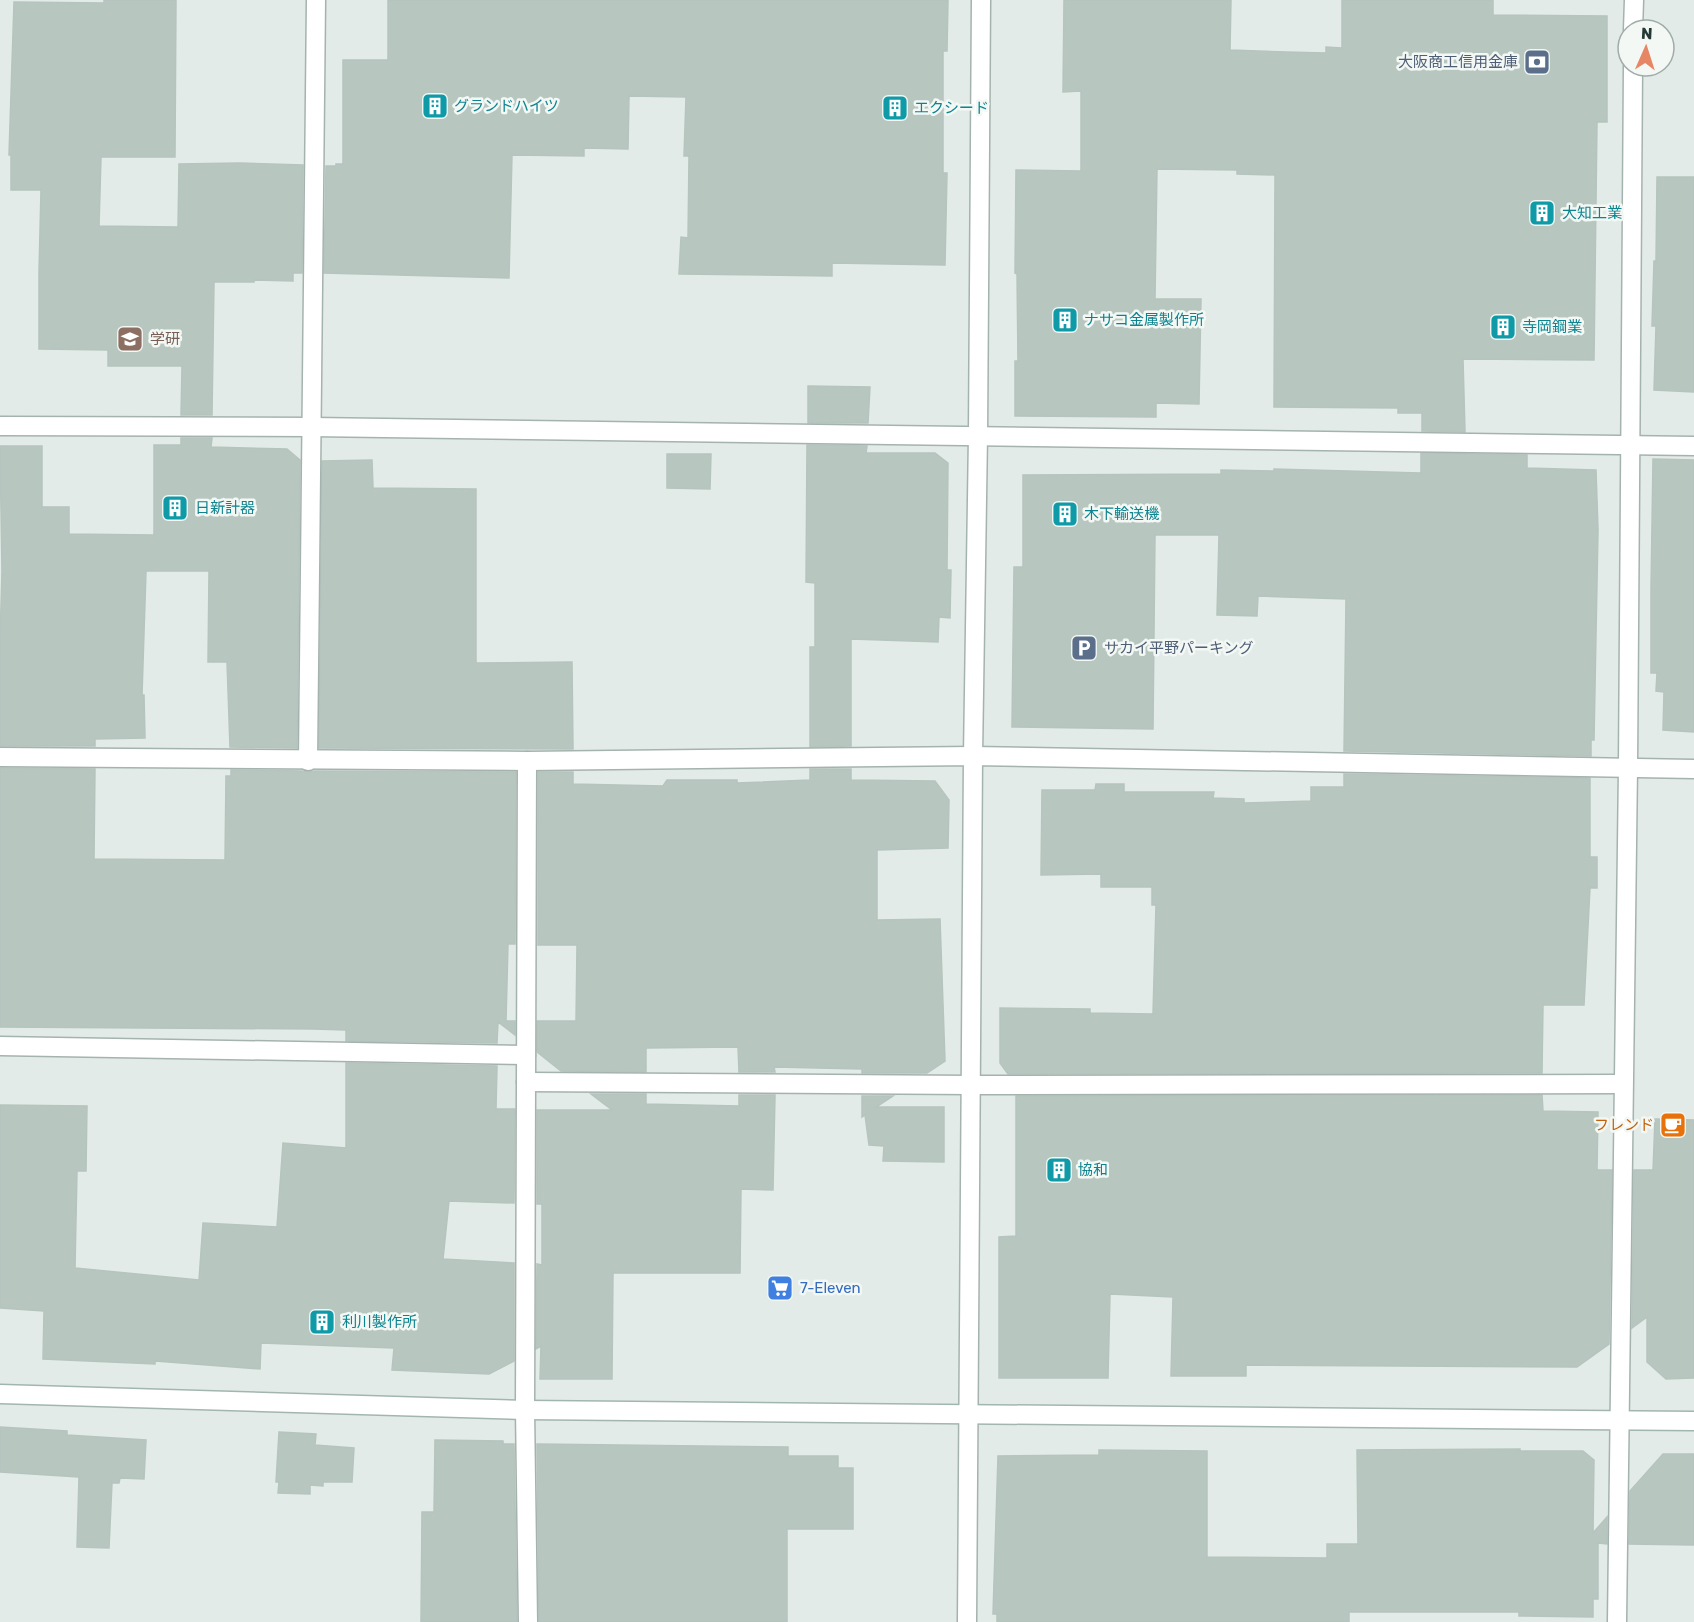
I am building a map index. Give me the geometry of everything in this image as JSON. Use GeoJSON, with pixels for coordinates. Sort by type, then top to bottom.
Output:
{"type":"FeatureCollection","features":[{"type":"Feature","properties":{"kind":"street"},"geometry":{"type":"LineString","coordinates":[[308,760],[316,0]]}},
{"type":"Feature","properties":{"kind":"street"},"geometry":{"type":"LineString","coordinates":[[967,1622],[981,0]]}},
{"type":"Feature","properties":{"kind":"street"},"geometry":{"type":"LineString","coordinates":[[1633,18],[1634,0]]}},
{"type":"Feature","properties":{"kind":"street"},"geometry":{"type":"LineString","coordinates":[[1617,1622],[1628,767],[1633,78]]}},
{"type":"Feature","properties":{"kind":"street"},"geometry":{"type":"LineString","coordinates":[[0,426],[312,427],[1694,446]]}},
{"type":"Feature","properties":{"kind":"street"},"geometry":{"type":"LineString","coordinates":[[0,757],[527,761],[973,756],[1694,769]]}},
{"type":"Feature","properties":{"kind":"street"},"geometry":{"type":"LineString","coordinates":[[527,761],[525,1410],[528,1622]]}},
{"type":"Feature","properties":{"kind":"street"},"geometry":{"type":"LineString","coordinates":[[0,1046],[526,1055]]}},
{"type":"Feature","properties":{"kind":"street"},"geometry":{"type":"LineString","coordinates":[[526,1082],[970,1085],[1623,1084]]}},
{"type":"Feature","properties":{"kind":"street"},"geometry":{"type":"LineString","coordinates":[[0,1394],[525,1410],[1694,1420]]}},
{"type":"Feature","properties":{"kind":"building"},"geometry":{"type":"Polygon","coordinates":[[[104,0],[176,0],[175,157],[101,157],[99,226],[178,227],[179,164],[303,165],[302,273],[293,273],[293,281],[214,282],[212,415],[181,415],[182,366],[108,366],[108,350],[39,349],[41,190],[11,190],[11,155],[9,155],[14,2],[104,3],[104,0]]]}},
{"type":"Feature","properties":{"kind":"building"},"geometry":{"type":"Polygon","coordinates":[[[388,0],[948,0],[947,51],[943,51],[943,173],[947,173],[945,265],[832,263],[832,276],[679,274],[681,237],[688,238],[689,156],[684,156],[686,97],[629,96],[628,149],[584,148],[584,156],[512,155],[509,278],[324,273],[326,166],[343,164],[343,60],[388,60],[388,0]]]}},
{"type":"Feature","properties":{"kind":"building"},"geometry":{"type":"Polygon","coordinates":[[[1064,0],[1231,0],[1230,50],[1286,52],[1326,53],[1326,47],[1342,48],[1342,0],[1493,0],[1493,15],[1607,16],[1607,122],[1597,122],[1594,360],[1463,359],[1465,432],[1422,431],[1422,413],[1398,413],[1398,408],[1274,407],[1275,175],[1237,174],[1237,170],[1157,169],[1155,299],[1201,299],[1199,404],[1156,403],[1156,417],[1015,416],[1015,361],[1018,361],[1017,274],[1015,273],[1016,170],[1081,171],[1081,91],[1063,92],[1064,0]]]}},
{"type":"Feature","properties":{"kind":"building"},"geometry":{"type":"Polygon","coordinates":[[[1657,177],[1694,177],[1694,392],[1654,390],[1656,326],[1652,326],[1654,261],[1656,261],[1657,177]]]}},
{"type":"Feature","properties":{"kind":"building"},"geometry":{"type":"Polygon","coordinates":[[[808,386],[870,387],[868,423],[808,423],[808,386]]]}},
{"type":"Feature","properties":{"kind":"building"},"geometry":{"type":"Polygon","coordinates":[[[181,438],[212,438],[211,447],[287,449],[300,460],[297,748],[230,747],[227,662],[208,662],[209,571],[146,571],[142,695],[144,695],[145,738],[95,739],[95,746],[0,746],[2,571],[0,446],[42,446],[42,507],[69,507],[69,534],[154,535],[154,445],[181,445],[181,438]]]}},
{"type":"Feature","properties":{"kind":"building"},"geometry":{"type":"Polygon","coordinates":[[[807,445],[867,446],[866,453],[935,453],[948,463],[947,570],[951,570],[950,618],[939,617],[938,642],[851,639],[851,746],[810,747],[810,647],[815,647],[815,583],[806,582],[807,445]]]}},
{"type":"Feature","properties":{"kind":"building"},"geometry":{"type":"Polygon","coordinates":[[[1421,453],[1527,455],[1527,468],[1596,470],[1598,530],[1594,740],[1591,740],[1591,756],[1344,751],[1346,599],[1258,596],[1257,616],[1217,615],[1219,535],[1155,535],[1153,729],[1012,727],[1014,567],[1023,567],[1023,475],[1221,474],[1221,470],[1274,471],[1274,469],[1421,473],[1421,453]]]}},
{"type":"Feature","properties":{"kind":"building"},"geometry":{"type":"Polygon","coordinates":[[[667,454],[711,454],[710,489],[667,488],[667,454]]]}},
{"type":"Feature","properties":{"kind":"building"},"geometry":{"type":"Polygon","coordinates":[[[1653,459],[1694,460],[1694,732],[1663,730],[1664,692],[1656,691],[1657,673],[1651,673],[1653,459]]]}},
{"type":"Feature","properties":{"kind":"building"},"geometry":{"type":"Polygon","coordinates":[[[372,460],[373,488],[476,489],[476,663],[572,662],[573,749],[319,748],[322,461],[372,460]]]}},
{"type":"Feature","properties":{"kind":"building"},"geometry":{"type":"Polygon","coordinates":[[[0,768],[95,769],[94,859],[225,860],[226,776],[231,776],[231,770],[516,772],[515,944],[508,944],[506,1021],[515,1021],[515,1035],[498,1022],[497,1043],[346,1041],[346,1030],[0,1027],[0,768]]]}},
{"type":"Feature","properties":{"kind":"building"},"geometry":{"type":"Polygon","coordinates":[[[810,769],[851,769],[851,780],[935,781],[949,800],[948,848],[877,850],[877,920],[940,919],[945,1061],[927,1073],[862,1073],[862,1069],[774,1067],[775,1072],[739,1072],[738,1047],[646,1048],[646,1072],[561,1071],[537,1052],[537,1021],[576,1021],[577,945],[538,945],[538,772],[573,772],[573,784],[663,786],[667,780],[737,780],[737,783],[810,780],[810,769]]]}},
{"type":"Feature","properties":{"kind":"building"},"geometry":{"type":"Polygon","coordinates":[[[1344,774],[1590,778],[1590,857],[1597,857],[1597,888],[1590,888],[1584,1005],[1543,1005],[1542,1073],[1008,1074],[1000,1063],[1000,1008],[1090,1009],[1090,1013],[1153,1014],[1156,905],[1152,905],[1152,887],[1101,887],[1101,874],[1041,875],[1042,790],[1095,790],[1096,784],[1124,784],[1124,792],[1214,792],[1213,798],[1244,799],[1244,803],[1311,801],[1311,787],[1344,787],[1344,774]]]}},
{"type":"Feature","properties":{"kind":"building"},"geometry":{"type":"Polygon","coordinates":[[[346,1063],[497,1066],[496,1109],[515,1109],[514,1203],[449,1201],[443,1259],[514,1263],[514,1361],[489,1374],[392,1370],[394,1348],[261,1343],[260,1369],[155,1361],[155,1364],[43,1359],[44,1311],[0,1308],[0,1105],[87,1106],[86,1171],[77,1171],[75,1268],[199,1280],[203,1223],[277,1227],[283,1143],[346,1148],[346,1063]]]}},
{"type":"Feature","properties":{"kind":"building"},"geometry":{"type":"Polygon","coordinates":[[[591,1094],[646,1094],[646,1104],[739,1106],[739,1095],[775,1095],[773,1190],[741,1189],[740,1273],[613,1273],[612,1379],[540,1379],[541,1346],[536,1349],[537,1264],[542,1265],[542,1204],[537,1204],[537,1110],[612,1110],[591,1094]]]}},
{"type":"Feature","properties":{"kind":"building"},"geometry":{"type":"Polygon","coordinates":[[[1542,1095],[1543,1111],[1598,1112],[1597,1170],[1612,1170],[1609,1344],[1577,1367],[1246,1365],[1246,1376],[1171,1376],[1173,1297],[1110,1294],[1108,1378],[999,1378],[999,1237],[1016,1236],[1016,1096],[1542,1095]]]}},
{"type":"Feature","properties":{"kind":"building"},"geometry":{"type":"Polygon","coordinates":[[[862,1096],[893,1096],[876,1107],[944,1107],[944,1162],[883,1161],[884,1146],[869,1145],[865,1115],[862,1117],[862,1096]]]}},
{"type":"Feature","properties":{"kind":"building"},"geometry":{"type":"Polygon","coordinates":[[[1655,1119],[1694,1120],[1694,1378],[1666,1379],[1647,1362],[1647,1317],[1632,1328],[1634,1170],[1653,1170],[1655,1119]]]}},
{"type":"Feature","properties":{"kind":"building"},"geometry":{"type":"Polygon","coordinates":[[[0,1427],[67,1431],[67,1435],[146,1440],[144,1479],[120,1478],[119,1483],[112,1483],[109,1548],[77,1547],[79,1477],[0,1472],[0,1427]]]}},
{"type":"Feature","properties":{"kind":"building"},"geometry":{"type":"Polygon","coordinates":[[[279,1432],[316,1434],[315,1445],[354,1448],[352,1482],[323,1482],[323,1486],[310,1485],[310,1494],[278,1493],[279,1482],[276,1482],[279,1432]]]}},
{"type":"Feature","properties":{"kind":"building"},"geometry":{"type":"Polygon","coordinates":[[[435,1440],[503,1441],[503,1444],[514,1444],[517,1622],[421,1622],[422,1512],[434,1512],[435,1440]]]}},
{"type":"Feature","properties":{"kind":"building"},"geometry":{"type":"Polygon","coordinates":[[[537,1444],[788,1447],[788,1456],[838,1456],[838,1468],[853,1468],[853,1529],[787,1529],[787,1622],[539,1622],[537,1444]]]}},
{"type":"Feature","properties":{"kind":"building"},"geometry":{"type":"Polygon","coordinates":[[[1520,1449],[1520,1451],[1583,1451],[1594,1460],[1593,1533],[1607,1517],[1607,1544],[1598,1543],[1598,1599],[1593,1599],[1593,1617],[1519,1616],[1519,1612],[1349,1612],[1349,1622],[997,1622],[997,1614],[993,1614],[998,1456],[1099,1455],[1099,1450],[1207,1451],[1207,1557],[1327,1558],[1327,1544],[1358,1544],[1357,1450],[1520,1449]]]}},
{"type":"Feature","properties":{"kind":"building"},"geometry":{"type":"Polygon","coordinates":[[[1663,1454],[1694,1454],[1694,1545],[1629,1544],[1630,1491],[1663,1454]]]}},
{"type":"Feature","properties":{"kind":"place","name":"大阪商工信用金庫"},"geometry":{"type":"Point","coordinates":[1537,62]}},
{"type":"Feature","properties":{"kind":"place","name":"グランドハイツ"},"geometry":{"type":"Point","coordinates":[435,106]}},
{"type":"Feature","properties":{"kind":"place","name":"エクシード"},"geometry":{"type":"Point","coordinates":[895,108]}},
{"type":"Feature","properties":{"kind":"place","name":"大知工業"},"geometry":{"type":"Point","coordinates":[1542,213]}},
{"type":"Feature","properties":{"kind":"place","name":"ナサコ金属製作所"},"geometry":{"type":"Point","coordinates":[1065,320]}},
{"type":"Feature","properties":{"kind":"place","name":"寺岡鋼業"},"geometry":{"type":"Point","coordinates":[1503,327]}},
{"type":"Feature","properties":{"kind":"place","name":"学研"},"geometry":{"type":"Point","coordinates":[130,339]}},
{"type":"Feature","properties":{"kind":"place","name":"日新計器"},"geometry":{"type":"Point","coordinates":[175,508]}},
{"type":"Feature","properties":{"kind":"place","name":"木下輸送機"},"geometry":{"type":"Point","coordinates":[1065,514]}},
{"type":"Feature","properties":{"kind":"place","name":"サカイ平野パーキング"},"geometry":{"type":"Point","coordinates":[1084,648]}},
{"type":"Feature","properties":{"kind":"place","name":"フレンド"},"geometry":{"type":"Point","coordinates":[1673,1125]}},
{"type":"Feature","properties":{"kind":"place","name":"協和"},"geometry":{"type":"Point","coordinates":[1059,1170]}},
{"type":"Feature","properties":{"kind":"place","name":"7-Eleven"},"geometry":{"type":"Point","coordinates":[780,1288]}},
{"type":"Feature","properties":{"kind":"place","name":"利川製作所"},"geometry":{"type":"Point","coordinates":[322,1322]}}]}
